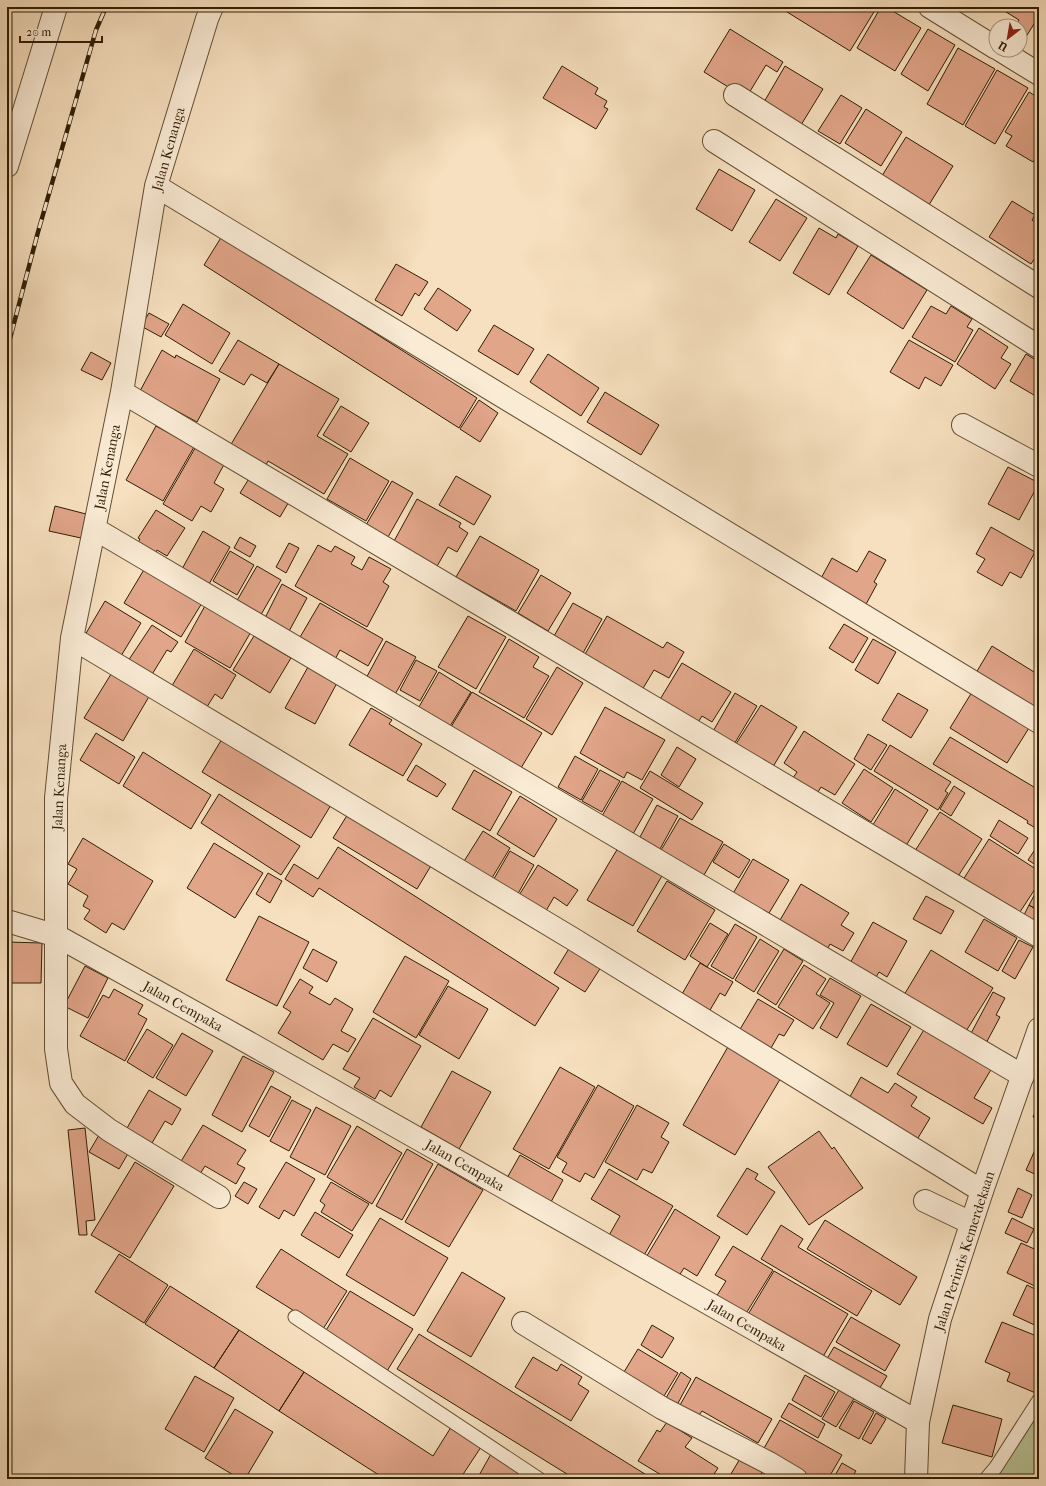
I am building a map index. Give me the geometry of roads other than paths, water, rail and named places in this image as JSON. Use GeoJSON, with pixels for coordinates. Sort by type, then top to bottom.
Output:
{"type":"FeatureCollection","features":[{"type":"Feature","properties":{"kind":"street"},"geometry":{"type":"LineString","coordinates":[[7,166],[56,7]]}},
{"type":"Feature","properties":{"kind":"street","name":"Jalan Kenanga"},"geometry":{"type":"LineString","coordinates":[[212,7],[206,19],[156,186],[122,392],[72,638],[56,798],[56,1049],[61,1083],[75,1104],[109,1130],[218,1197]]}},
{"type":"Feature","properties":{"kind":"street"},"geometry":{"type":"LineString","coordinates":[[930,7],[988,43]]}},
{"type":"Feature","properties":{"kind":"street"},"geometry":{"type":"LineString","coordinates":[[1013,58],[1039,74]]}},
{"type":"Feature","properties":{"kind":"street"},"geometry":{"type":"LineString","coordinates":[[735,95],[1039,287]]}},
{"type":"Feature","properties":{"kind":"street"},"geometry":{"type":"LineString","coordinates":[[714,140],[1039,347]]}},
{"type":"Feature","properties":{"kind":"street"},"geometry":{"type":"LineString","coordinates":[[156,186],[1039,722]]}},
{"type":"Feature","properties":{"kind":"street"},"geometry":{"type":"LineString","coordinates":[[122,392],[1039,936]]}},
{"type":"Feature","properties":{"kind":"street"},"geometry":{"type":"LineString","coordinates":[[963,425],[1039,466]]}},
{"type":"Feature","properties":{"kind":"street"},"geometry":{"type":"LineString","coordinates":[[95,529],[1023,1076]]}},
{"type":"Feature","properties":{"kind":"street"},"geometry":{"type":"LineString","coordinates":[[72,638],[573,939],[982,1191]]}},
{"type":"Feature","properties":{"kind":"street","name":"Jalan Cempaka"},"geometry":{"type":"LineString","coordinates":[[7,921],[57,936],[235,1035],[918,1422]]}},
{"type":"Feature","properties":{"kind":"street","name":"Jalan Perintis Kemerdekaan"},"geometry":{"type":"LineString","coordinates":[[916,1479],[918,1422],[940,1319],[971,1223],[1039,1029]]}},
{"type":"Feature","properties":{"kind":"street"},"geometry":{"type":"LineString","coordinates":[[925,1201],[971,1223]]}},
{"type":"Feature","properties":{"kind":"street"},"geometry":{"type":"LineString","coordinates":[[524,1323],[662,1408],[769,1463],[796,1479]]}},
{"type":"Feature","properties":{"kind":"lane"},"geometry":{"type":"LineString","coordinates":[[295,1317],[539,1479]]}},
{"type":"Feature","properties":{"kind":"lane"},"geometry":{"type":"LineString","coordinates":[[986,1479],[996,1467],[1039,1400]]}},
{"type":"Feature","properties":{"kind":"railway"},"geometry":{"type":"LineString","coordinates":[[7,350],[38,232],[96,30],[106,7]]}}]}
